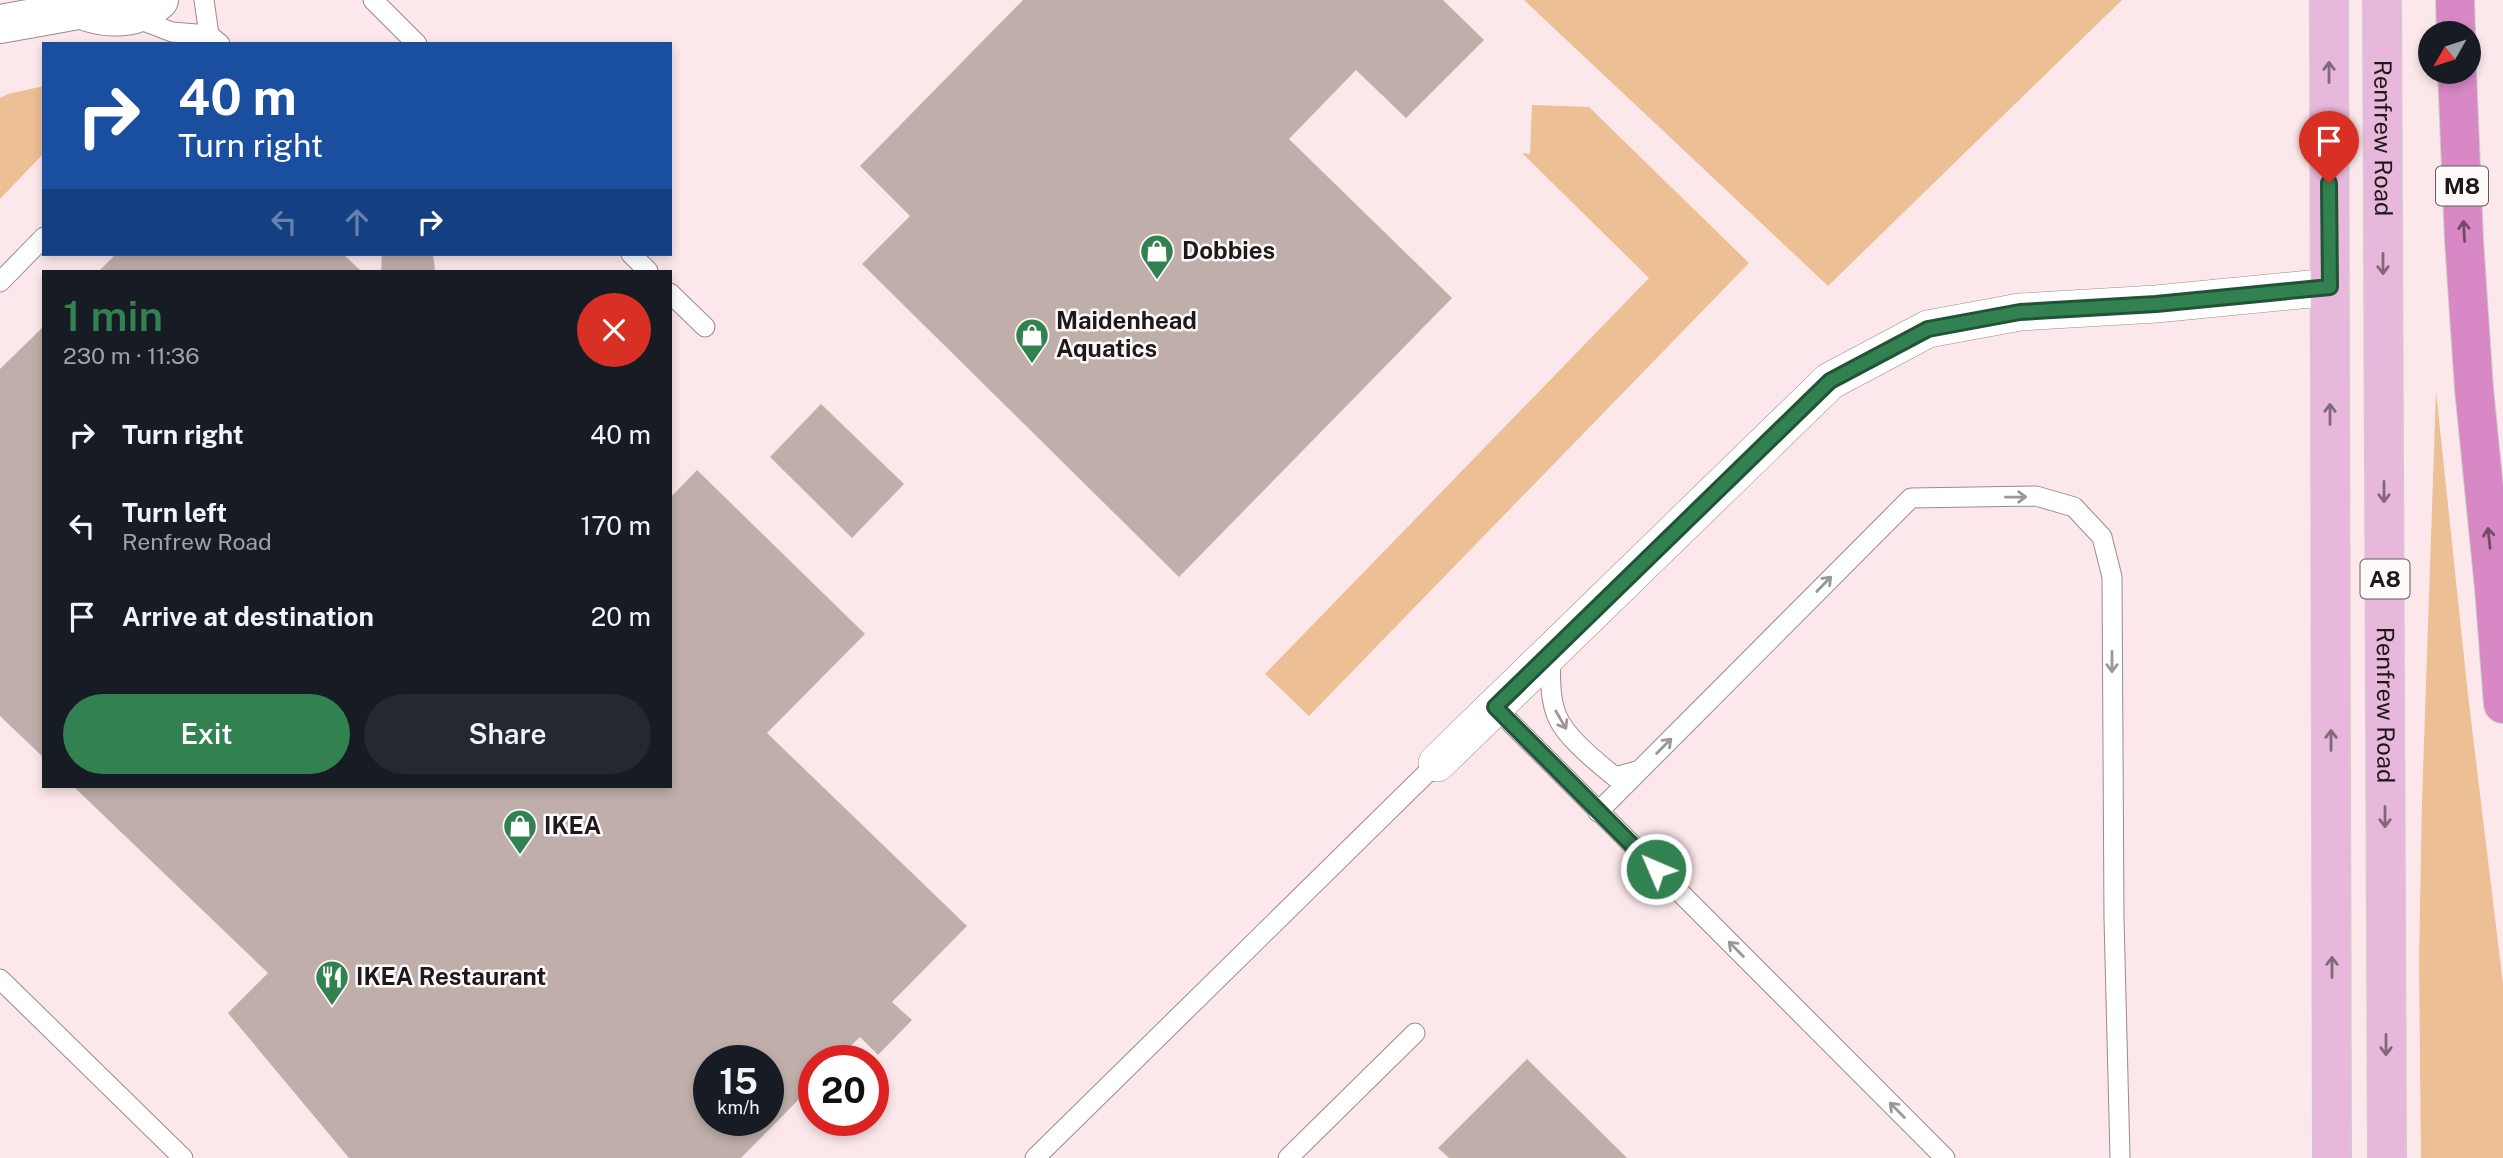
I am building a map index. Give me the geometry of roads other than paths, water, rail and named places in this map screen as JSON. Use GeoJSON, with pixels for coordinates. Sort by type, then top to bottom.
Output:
{"type":"FeatureCollection","features":[{"type":"Feature","properties":{"kind":"highway"},"geometry":{"type":"LineString","coordinates":[[2455,0],[2456,21]]}},
{"type":"Feature","properties":{"kind":"highway","name":"M8"},"geometry":{"type":"LineString","coordinates":[[2458,84],[2474,389],[2503,704]]}},
{"type":"Feature","properties":{"kind":"main road","name":"A8"},"geometry":{"type":"LineString","coordinates":[[2329,0],[2332,1158]]}},
{"type":"Feature","properties":{"kind":"main road","name":"Renfrew Road"},"geometry":{"type":"LineString","coordinates":[[2382,0],[2387,1158]]}},
{"type":"Feature","properties":{"kind":"street"},"geometry":{"type":"LineString","coordinates":[[0,22],[10,0]]}},
{"type":"Feature","properties":{"kind":"street"},"geometry":{"type":"LineString","coordinates":[[0,22],[71,5],[103,17],[144,8]]}},
{"type":"Feature","properties":{"kind":"street"},"geometry":{"type":"LineString","coordinates":[[1437,763],[1830,381],[1928,329],[2020,312],[2156,304],[2330,287]]}},
{"type":"Feature","properties":{"kind":"lane"},"geometry":{"type":"LineString","coordinates":[[144,8],[172,33],[215,39],[204,0]]}},
{"type":"Feature","properties":{"kind":"lane"},"geometry":{"type":"LineString","coordinates":[[373,0],[415,42]]}},
{"type":"Feature","properties":{"kind":"lane"},"geometry":{"type":"LineString","coordinates":[[0,282],[42,239]]}},
{"type":"Feature","properties":{"kind":"lane"},"geometry":{"type":"LineString","coordinates":[[633,256],[647,270]]}},
{"type":"Feature","properties":{"kind":"lane"},"geometry":{"type":"LineString","coordinates":[[672,295],[705,327]]}},
{"type":"Feature","properties":{"kind":"lane"},"geometry":{"type":"LineString","coordinates":[[1598,811],[1911,498],[2036,496],[2074,507],[2102,537],[2112,577],[2113,918],[2120,1158]]}},
{"type":"Feature","properties":{"kind":"lane"},"geometry":{"type":"LineString","coordinates":[[1550,654],[1551,689],[1557,718],[1586,753],[1615,777],[1638,771]]}},
{"type":"Feature","properties":{"kind":"lane"},"geometry":{"type":"LineString","coordinates":[[1495,707],[1945,1158]]}},
{"type":"Feature","properties":{"kind":"lane"},"geometry":{"type":"LineString","coordinates":[[1035,1158],[1437,763]]}},
{"type":"Feature","properties":{"kind":"lane"},"geometry":{"type":"LineString","coordinates":[[0,979],[183,1158]]}},
{"type":"Feature","properties":{"kind":"lane"},"geometry":{"type":"LineString","coordinates":[[1288,1158],[1415,1032]]}},
{"type":"Feature","properties":{"kind":"place","name":"Dobbies"},"geometry":{"type":"Point","coordinates":[1157,281]}},
{"type":"Feature","properties":{"kind":"place","name":"Maidenhead Aquatics"},"geometry":{"type":"Point","coordinates":[1032,365]}},
{"type":"Feature","properties":{"kind":"place","name":"IKEA"},"geometry":{"type":"Point","coordinates":[520,856]}},
{"type":"Feature","properties":{"kind":"place","name":"IKEA Restaurant"},"geometry":{"type":"Point","coordinates":[332,1007]}}]}
